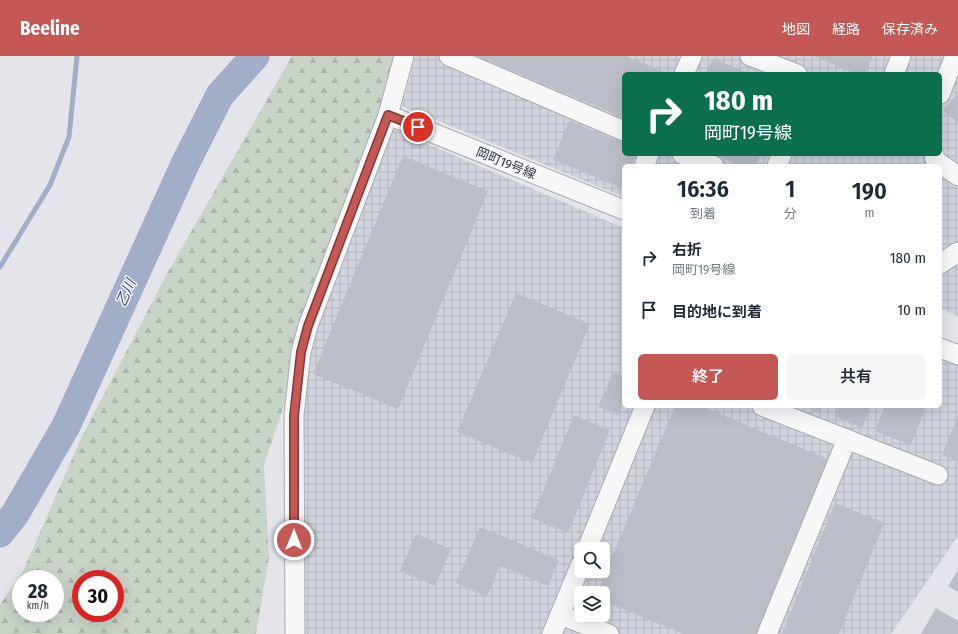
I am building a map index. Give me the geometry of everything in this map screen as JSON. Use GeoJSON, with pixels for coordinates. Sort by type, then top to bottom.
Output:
{"type":"FeatureCollection","features":[{"type":"Feature","properties":{"kind":"street"},"geometry":{"type":"LineString","coordinates":[[295,634],[294,416],[301,352],[308,326],[388,115],[404,56]]}},
{"type":"Feature","properties":{"kind":"street"},"geometry":{"type":"LineString","coordinates":[[449,56],[622,130]]}},
{"type":"Feature","properties":{"kind":"street"},"geometry":{"type":"LineString","coordinates":[[685,72],[692,56]]}},
{"type":"Feature","properties":{"kind":"street"},"geometry":{"type":"LineString","coordinates":[[750,56],[792,72]]}},
{"type":"Feature","properties":{"kind":"street"},"geometry":{"type":"LineString","coordinates":[[895,72],[901,56]]}},
{"type":"Feature","properties":{"kind":"street"},"geometry":{"type":"LineString","coordinates":[[942,89],[955,56]]}},
{"type":"Feature","properties":{"kind":"street","name":"岡町19号線"},"geometry":{"type":"LineString","coordinates":[[388,115],[622,209]]}},
{"type":"Feature","properties":{"kind":"street"},"geometry":{"type":"LineString","coordinates":[[687,156],[709,164]]}},
{"type":"Feature","properties":{"kind":"street"},"geometry":{"type":"LineString","coordinates":[[934,156],[935,160],[941,164]]}},
{"type":"Feature","properties":{"kind":"street"},"geometry":{"type":"LineString","coordinates":[[942,165],[958,176]]}},
{"type":"Feature","properties":{"kind":"street"},"geometry":{"type":"LineString","coordinates":[[942,263],[958,252]]}},
{"type":"Feature","properties":{"kind":"street"},"geometry":{"type":"LineString","coordinates":[[942,349],[958,355]]}},
{"type":"Feature","properties":{"kind":"street"},"geometry":{"type":"LineString","coordinates":[[590,542],[644,408]]}},
{"type":"Feature","properties":{"kind":"street"},"geometry":{"type":"LineString","coordinates":[[767,408],[938,475]]}},
{"type":"Feature","properties":{"kind":"street"},"geometry":{"type":"LineString","coordinates":[[767,634],[847,439]]}},
{"type":"Feature","properties":{"kind":"street"},"geometry":{"type":"LineString","coordinates":[[552,634],[575,578]]}},
{"type":"Feature","properties":{"kind":"street"},"geometry":{"type":"LineString","coordinates":[[560,615],[610,634]]}},
{"type":"Feature","properties":{"kind":"shaded area"},"geometry":{"type":"Polygon","coordinates":[[[415,56],[958,56],[958,317],[942,309],[942,164],[622,164],[622,196],[402,106],[415,56]]]}},
{"type":"Feature","properties":{"kind":"shaded area"},"geometry":{"type":"Polygon","coordinates":[[[393,129],[622,227],[622,408],[942,408],[942,359],[958,365],[958,536],[891,634],[303,634],[301,403],[308,347],[393,129]]]}},
{"type":"Feature","properties":{"kind":"green space"},"geometry":{"type":"Polygon","coordinates":[[[292,56],[396,56],[328,276],[264,465],[269,558],[256,634],[0,634],[0,605],[12,587],[12,622],[64,622],[64,570],[23,570],[82,436],[168,272],[292,56]]]}},
{"type":"Feature","properties":{"kind":"building"},"geometry":{"type":"Polygon","coordinates":[[[477,56],[626,56],[664,72],[622,72],[622,117],[477,56]]]}},
{"type":"Feature","properties":{"kind":"building"},"geometry":{"type":"Polygon","coordinates":[[[813,56],[873,56],[866,72],[851,72],[813,56]]]}},
{"type":"Feature","properties":{"kind":"building"},"geometry":{"type":"Polygon","coordinates":[[[713,58],[745,72],[707,72],[713,58]]]}},
{"type":"Feature","properties":{"kind":"building"},"geometry":{"type":"Polygon","coordinates":[[[958,94],[958,123],[943,111],[958,94]]]}},
{"type":"Feature","properties":{"kind":"building"},"geometry":{"type":"Polygon","coordinates":[[[569,121],[622,142],[622,156],[635,156],[632,164],[622,164],[622,188],[553,160],[569,121]]]}},
{"type":"Feature","properties":{"kind":"building"},"geometry":{"type":"Polygon","coordinates":[[[403,156],[488,191],[398,409],[313,374],[403,156]]]}},
{"type":"Feature","properties":{"kind":"building"},"geometry":{"type":"Polygon","coordinates":[[[718,156],[760,156],[757,164],[736,164],[718,156]]]}},
{"type":"Feature","properties":{"kind":"building"},"geometry":{"type":"Polygon","coordinates":[[[516,293],[590,324],[532,463],[457,432],[516,293]]]}},
{"type":"Feature","properties":{"kind":"building"},"geometry":{"type":"Polygon","coordinates":[[[613,372],[622,375],[622,406],[618,415],[598,407],[613,372]]]}},
{"type":"Feature","properties":{"kind":"building"},"geometry":{"type":"Polygon","coordinates":[[[674,408],[706,408],[828,459],[756,634],[684,634],[610,604],[610,586],[600,586],[603,578],[610,578],[610,562],[674,408]]]}},
{"type":"Feature","properties":{"kind":"building"},"geometry":{"type":"Polygon","coordinates":[[[809,408],[821,408],[820,412],[809,408]]]}},
{"type":"Feature","properties":{"kind":"building"},"geometry":{"type":"Polygon","coordinates":[[[838,408],[870,408],[862,428],[835,417],[838,408]]]}},
{"type":"Feature","properties":{"kind":"building"},"geometry":{"type":"Polygon","coordinates":[[[884,408],[925,408],[911,445],[875,431],[884,408]]]}},
{"type":"Feature","properties":{"kind":"building"},"geometry":{"type":"Polygon","coordinates":[[[574,415],[610,430],[568,533],[532,518],[574,415]]]}},
{"type":"Feature","properties":{"kind":"building"},"geometry":{"type":"Polygon","coordinates":[[[958,415],[958,461],[942,455],[958,415]]]}},
{"type":"Feature","properties":{"kind":"building"},"geometry":{"type":"Polygon","coordinates":[[[835,503],[884,523],[839,634],[782,634],[835,503]]]}},
{"type":"Feature","properties":{"kind":"building"},"geometry":{"type":"Polygon","coordinates":[[[480,527],[559,560],[548,586],[500,566],[487,597],[456,583],[480,527]]]}},
{"type":"Feature","properties":{"kind":"building"},"geometry":{"type":"Polygon","coordinates":[[[416,534],[451,549],[435,586],[400,571],[416,534]]]}},
{"type":"Feature","properties":{"kind":"building"},"geometry":{"type":"Polygon","coordinates":[[[958,570],[958,592],[948,586],[958,570]]]}},
{"type":"Feature","properties":{"kind":"building"},"geometry":{"type":"Polygon","coordinates":[[[936,608],[958,621],[958,634],[921,634],[936,608]]]}},
{"type":"Feature","properties":{"kind":"waterway"},"geometry":{"type":"LineString","coordinates":[[0,267],[50,185],[69,137],[77,56]]}},
{"type":"Feature","properties":{"kind":"waterway","name":"乙川"},"geometry":{"type":"LineString","coordinates":[[0,533],[15,514],[66,426],[186,162],[220,95],[255,56]]}},
{"type":"Feature","properties":{"kind":"route"},"geometry":{"type":"LineString","coordinates":[[294,540],[294,416],[301,352],[308,326],[388,115],[418,127]]}}]}
